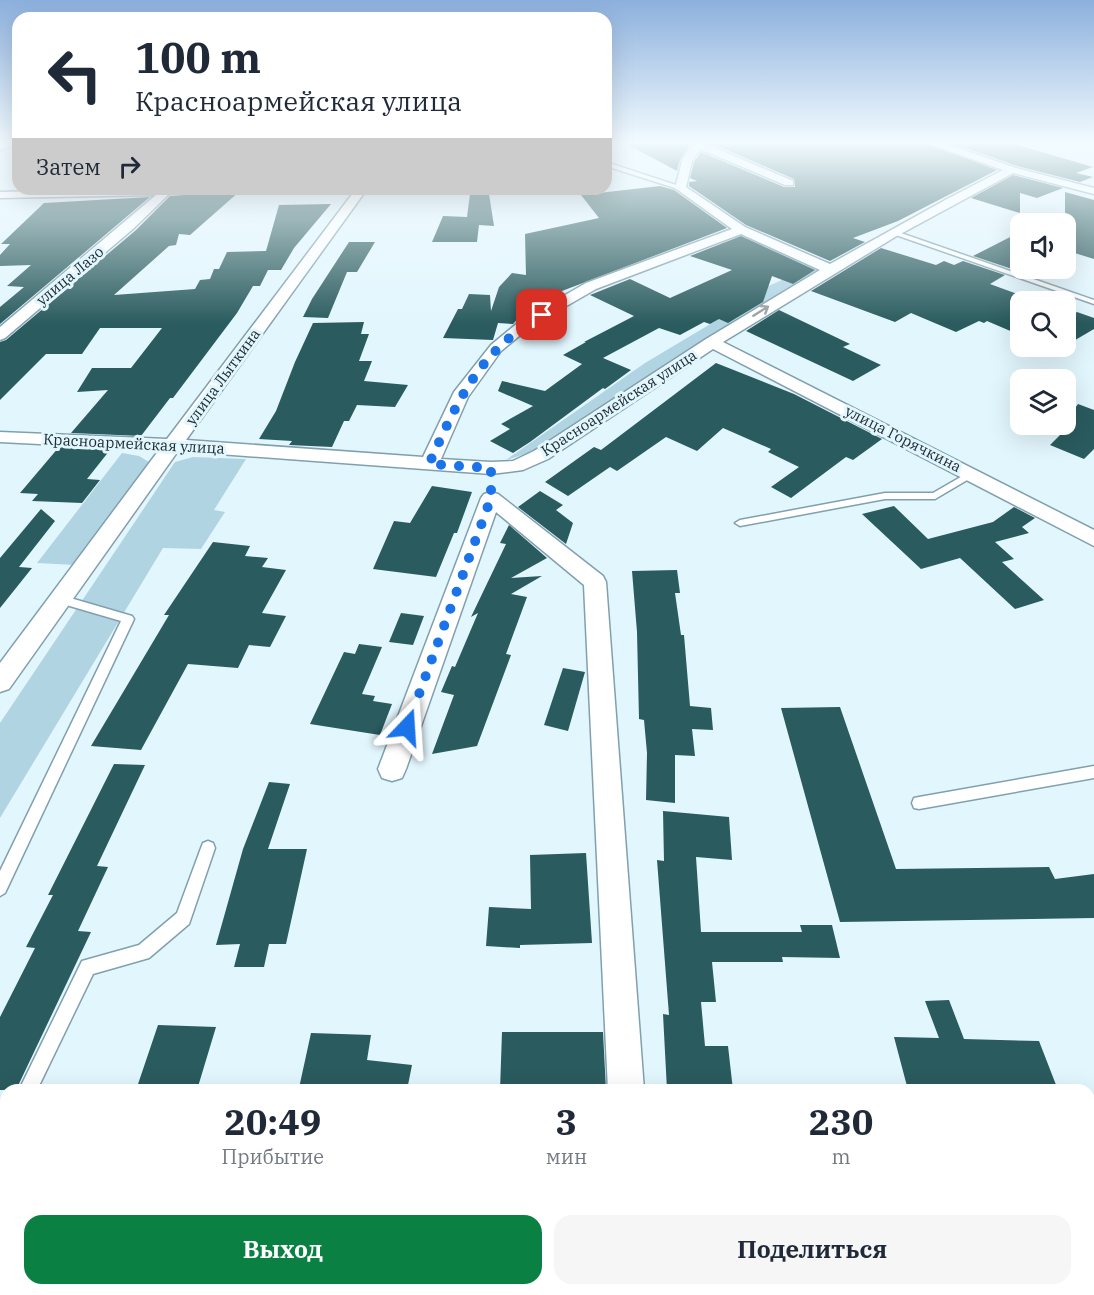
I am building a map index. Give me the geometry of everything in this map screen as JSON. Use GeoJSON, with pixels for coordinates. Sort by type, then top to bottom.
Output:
{"type":"FeatureCollection","features":[{"type":"Feature","properties":{"kind":"street","name":"улица Лазо"},"geometry":{"type":"LineString","coordinates":[[0,335],[154,202]]}},
{"type":"Feature","properties":{"kind":"street","name":"улица Лыткина"},"geometry":{"type":"LineString","coordinates":[[2,675],[60,600],[352,202]]}},
{"type":"Feature","properties":{"kind":"street"},"geometry":{"type":"LineString","coordinates":[[701,202],[741,230],[830,269]]}},
{"type":"Feature","properties":{"kind":"street","name":"Красноармейская улица"},"geometry":{"type":"LineString","coordinates":[[0,437],[174,445],[491,468],[516,466],[541,455],[711,342],[830,269],[952,202]]}},
{"type":"Feature","properties":{"kind":"street"},"geometry":{"type":"LineString","coordinates":[[429,464],[460,396],[496,348],[525,324],[591,286],[741,230]]}},
{"type":"Feature","properties":{"kind":"street","name":"улица Горячкина"},"geometry":{"type":"LineString","coordinates":[[711,342],[1094,539]]}},
{"type":"Feature","properties":{"kind":"street"},"geometry":{"type":"LineString","coordinates":[[392,769],[491,498],[491,468]]}},
{"type":"Feature","properties":{"kind":"street"},"geometry":{"type":"LineString","coordinates":[[491,498],[595,582],[626,1084]]}},
{"type":"Feature","properties":{"kind":"lane"},"geometry":{"type":"LineString","coordinates":[[895,233],[1094,302]]}},
{"type":"Feature","properties":{"kind":"lane"},"geometry":{"type":"LineString","coordinates":[[740,523],[885,496],[935,496],[971,474]]}},
{"type":"Feature","properties":{"kind":"lane"},"geometry":{"type":"LineString","coordinates":[[0,888],[128,619],[60,600]]}},
{"type":"Feature","properties":{"kind":"lane"},"geometry":{"type":"LineString","coordinates":[[919,803],[1094,772]]}},
{"type":"Feature","properties":{"kind":"lane"},"geometry":{"type":"LineString","coordinates":[[31,1084],[88,967],[142,952],[183,918],[208,848]]}},
{"type":"Feature","properties":{"kind":"shaded area"},"geometry":{"type":"Polygon","coordinates":[[[740,235],[817,267],[819,272],[739,317],[538,450],[506,460],[645,363],[754,298],[749,295],[806,269],[732,236],[740,235]]]}},
{"type":"Feature","properties":{"kind":"shaded area"},"geometry":{"type":"Polygon","coordinates":[[[122,453],[139,456],[149,462],[75,565],[37,563],[122,453]]]}},
{"type":"Feature","properties":{"kind":"shaded area"},"geometry":{"type":"Polygon","coordinates":[[[193,457],[246,459],[214,510],[225,512],[201,549],[163,548],[0,818],[0,723],[175,462],[193,457]]]}},
{"type":"Feature","properties":{"kind":"building"},"geometry":{"type":"Polygon","coordinates":[[[144,202],[0,324],[0,307],[24,287],[7,286],[31,265],[0,266],[0,255],[10,244],[1,244],[44,203],[144,202]]]}},
{"type":"Feature","properties":{"kind":"building"},"geometry":{"type":"Polygon","coordinates":[[[164,202],[227,202],[190,235],[179,234],[176,245],[169,246],[114,295],[195,289],[200,280],[210,279],[214,269],[219,269],[227,252],[266,251],[279,205],[331,204],[294,248],[281,270],[268,270],[260,286],[253,286],[237,313],[173,398],[170,398],[141,436],[71,433],[108,390],[77,392],[92,368],[131,368],[162,328],[100,328],[82,354],[46,354],[0,400],[0,342],[6,340],[136,230],[164,202]]]}},
{"type":"Feature","properties":{"kind":"building"},"geometry":{"type":"Polygon","coordinates":[[[469,202],[490,202],[494,226],[479,225],[477,242],[432,242],[443,216],[467,217],[469,202]]]}},
{"type":"Feature","properties":{"kind":"building"},"geometry":{"type":"Polygon","coordinates":[[[587,202],[691,202],[727,228],[541,299],[533,311],[524,312],[513,324],[498,323],[493,340],[443,338],[458,309],[462,309],[469,294],[490,295],[491,311],[499,287],[512,273],[526,275],[525,234],[599,218],[587,202]]]}},
{"type":"Feature","properties":{"kind":"building"},"geometry":{"type":"Polygon","coordinates":[[[713,202],[934,202],[898,221],[853,238],[865,242],[830,261],[746,225],[713,202]]]}},
{"type":"Feature","properties":{"kind":"building"},"geometry":{"type":"Polygon","coordinates":[[[985,202],[1020,202],[1020,213],[985,202]]]}},
{"type":"Feature","properties":{"kind":"building"},"geometry":{"type":"Polygon","coordinates":[[[1065,202],[1094,202],[1094,259],[1076,253],[1076,213],[1065,213],[1065,202]]]}},
{"type":"Feature","properties":{"kind":"building"},"geometry":{"type":"Polygon","coordinates":[[[741,236],[815,270],[793,284],[772,276],[763,302],[728,323],[719,319],[710,324],[704,322],[680,335],[659,328],[603,358],[631,370],[513,453],[490,441],[510,429],[501,424],[533,406],[498,391],[502,381],[545,391],[582,364],[563,355],[634,316],[590,295],[630,279],[670,298],[732,270],[690,256],[741,236]]]}},
{"type":"Feature","properties":{"kind":"building"},"geometry":{"type":"Polygon","coordinates":[[[1010,237],[1010,268],[973,256],[1010,237]]]}},
{"type":"Feature","properties":{"kind":"building"},"geometry":{"type":"Polygon","coordinates":[[[349,242],[375,242],[357,272],[347,272],[328,318],[303,317],[312,299],[349,242]]]}},
{"type":"Feature","properties":{"kind":"building"},"geometry":{"type":"Polygon","coordinates":[[[881,248],[936,265],[944,261],[954,265],[963,261],[1005,275],[990,284],[1010,291],[1010,331],[987,321],[984,323],[979,321],[956,332],[911,313],[895,322],[811,291],[881,248]]]}},
{"type":"Feature","properties":{"kind":"building"},"geometry":{"type":"Polygon","coordinates":[[[779,310],[850,344],[843,347],[881,365],[853,381],[746,331],[779,310]]]}},
{"type":"Feature","properties":{"kind":"building"},"geometry":{"type":"Polygon","coordinates":[[[1076,313],[1094,318],[1094,329],[1076,340],[1076,313]]]}},
{"type":"Feature","properties":{"kind":"building"},"geometry":{"type":"Polygon","coordinates":[[[364,322],[361,334],[369,334],[359,361],[372,361],[364,381],[408,385],[395,407],[357,405],[349,421],[344,421],[332,447],[289,445],[292,441],[259,439],[276,411],[313,323],[364,322]]]}},
{"type":"Feature","properties":{"kind":"building"},"geometry":{"type":"Polygon","coordinates":[[[716,363],[794,394],[882,439],[853,460],[846,457],[791,498],[771,487],[799,467],[768,452],[771,449],[723,428],[697,451],[666,437],[617,471],[610,467],[568,496],[545,482],[594,447],[601,450],[716,363]]]}},
{"type":"Feature","properties":{"kind":"building"},"geometry":{"type":"Polygon","coordinates":[[[1078,404],[1094,410],[1094,449],[1084,459],[1050,445],[1060,435],[1076,435],[1076,407],[1078,404]]]}},
{"type":"Feature","properties":{"kind":"building"},"geometry":{"type":"Polygon","coordinates":[[[59,447],[110,450],[87,479],[100,480],[82,503],[32,501],[38,494],[20,493],[59,447]]]}},
{"type":"Feature","properties":{"kind":"building"},"geometry":{"type":"Polygon","coordinates":[[[432,486],[472,492],[457,533],[454,533],[436,577],[373,569],[394,521],[410,523],[432,486]]]}},
{"type":"Feature","properties":{"kind":"building"},"geometry":{"type":"Polygon","coordinates":[[[540,491],[563,505],[556,510],[573,523],[566,544],[518,507],[540,491]]]}},
{"type":"Feature","properties":{"kind":"building"},"geometry":{"type":"Polygon","coordinates":[[[894,506],[928,539],[993,522],[1014,507],[1035,518],[1022,527],[1029,533],[995,542],[1014,559],[1002,562],[1044,600],[1015,609],[960,558],[921,569],[862,514],[894,506]]]}},
{"type":"Feature","properties":{"kind":"building"},"geometry":{"type":"Polygon","coordinates":[[[41,509],[55,521],[19,567],[32,568],[0,608],[0,558],[41,509]]]}},
{"type":"Feature","properties":{"kind":"building"},"geometry":{"type":"Polygon","coordinates":[[[509,525],[547,558],[511,578],[542,576],[511,594],[527,597],[506,654],[511,655],[477,746],[432,754],[454,695],[441,692],[452,666],[455,667],[478,613],[471,617],[506,544],[500,543],[509,525]]]}},
{"type":"Feature","properties":{"kind":"building"},"geometry":{"type":"Polygon","coordinates":[[[213,542],[250,546],[245,556],[268,558],[262,567],[286,570],[262,613],[286,616],[270,647],[249,645],[238,668],[188,664],[141,750],[91,746],[169,615],[164,615],[213,542]]]}},
{"type":"Feature","properties":{"kind":"building"},"geometry":{"type":"Polygon","coordinates":[[[677,570],[680,593],[675,593],[681,635],[684,635],[690,706],[711,708],[713,730],[692,729],[695,756],[675,755],[675,803],[646,800],[647,753],[644,720],[639,719],[637,632],[632,571],[677,570]]]}},
{"type":"Feature","properties":{"kind":"building"},"geometry":{"type":"Polygon","coordinates":[[[401,613],[424,616],[413,645],[389,642],[401,613]]]}},
{"type":"Feature","properties":{"kind":"building"},"geometry":{"type":"Polygon","coordinates":[[[359,644],[382,647],[362,694],[375,696],[373,701],[392,704],[380,735],[310,724],[344,652],[355,654],[359,644]]]}},
{"type":"Feature","properties":{"kind":"building"},"geometry":{"type":"Polygon","coordinates":[[[563,668],[585,672],[568,731],[544,725],[563,668]]]}},
{"type":"Feature","properties":{"kind":"building"},"geometry":{"type":"Polygon","coordinates":[[[840,707],[896,869],[1049,867],[1055,879],[1094,874],[1094,918],[840,922],[781,708],[840,707]]]}},
{"type":"Feature","properties":{"kind":"building"},"geometry":{"type":"Polygon","coordinates":[[[114,764],[145,765],[97,866],[108,867],[78,931],[91,932],[19,1084],[0,1084],[0,1017],[35,948],[26,947],[53,895],[48,895],[114,764]]]}},
{"type":"Feature","properties":{"kind":"building"},"geometry":{"type":"Polygon","coordinates":[[[269,782],[290,784],[268,849],[307,849],[286,944],[269,944],[264,967],[234,967],[240,944],[216,945],[243,849],[269,782]]]}},
{"type":"Feature","properties":{"kind":"building"},"geometry":{"type":"Polygon","coordinates":[[[663,811],[729,817],[732,860],[696,857],[701,932],[802,932],[800,925],[832,925],[840,958],[782,957],[783,962],[712,962],[716,1002],[701,1002],[705,1046],[728,1046],[732,1084],[667,1084],[663,1014],[669,1015],[657,860],[664,861],[663,811]]]}},
{"type":"Feature","properties":{"kind":"building"},"geometry":{"type":"Polygon","coordinates":[[[586,853],[592,943],[520,945],[520,948],[486,946],[489,907],[531,909],[530,855],[586,853]]]}},
{"type":"Feature","properties":{"kind":"building"},"geometry":{"type":"Polygon","coordinates":[[[949,1000],[964,1039],[1039,1041],[1056,1084],[906,1084],[894,1037],[939,1038],[925,1001],[949,1000]]]}},
{"type":"Feature","properties":{"kind":"building"},"geometry":{"type":"Polygon","coordinates":[[[158,1025],[216,1027],[199,1084],[138,1084],[158,1025]]]}},
{"type":"Feature","properties":{"kind":"building"},"geometry":{"type":"Polygon","coordinates":[[[502,1032],[603,1032],[606,1084],[500,1084],[502,1032]]]}},
{"type":"Feature","properties":{"kind":"building"},"geometry":{"type":"Polygon","coordinates":[[[311,1033],[371,1035],[367,1060],[412,1065],[408,1084],[300,1084],[311,1033]]]}},
{"type":"Feature","properties":{"kind":"route"},"geometry":{"type":"LineString","coordinates":[[407,727],[491,498],[491,468],[429,464],[460,396],[496,348],[525,324],[542,315]]}}]}
